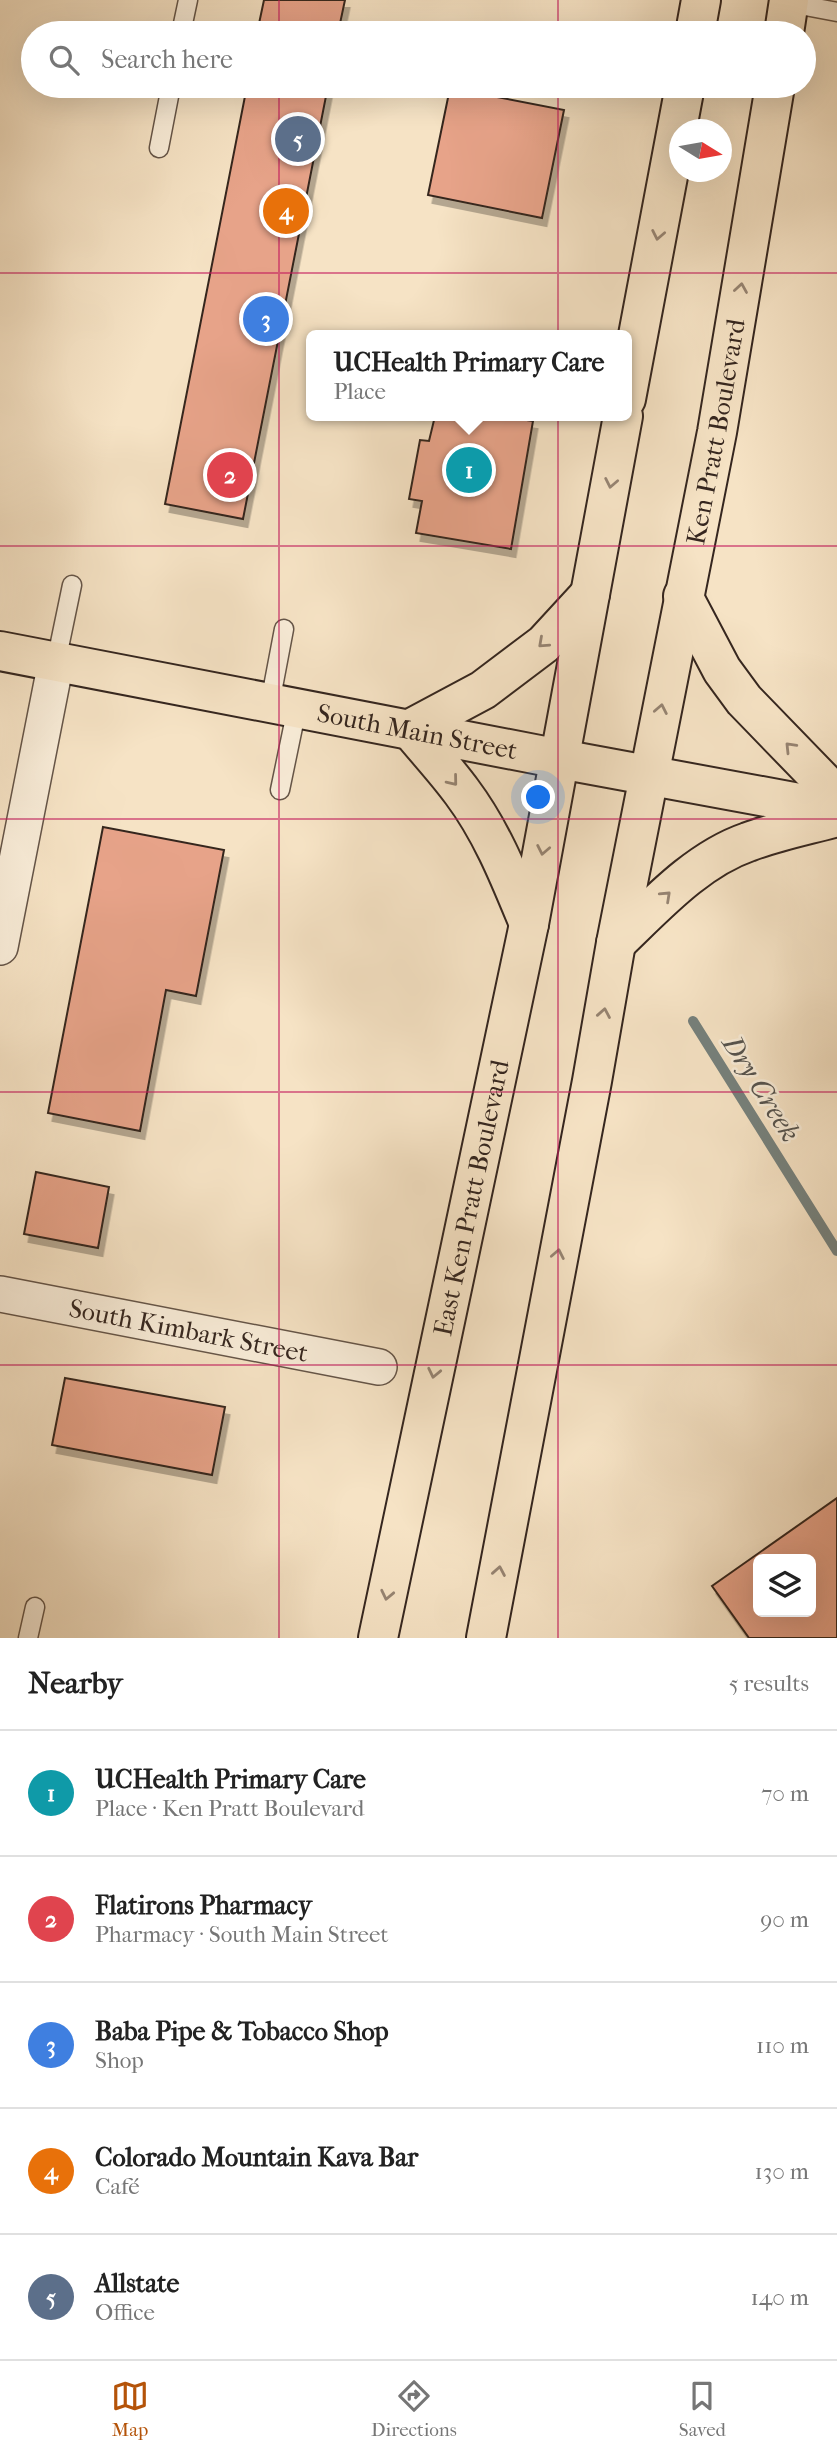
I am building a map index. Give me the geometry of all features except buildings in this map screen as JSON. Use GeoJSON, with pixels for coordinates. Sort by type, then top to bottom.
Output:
{"type":"FeatureCollection","features":[{"type":"Feature","properties":{"kind":"main road"},"geometry":{"type":"LineString","coordinates":[[697,21],[701,0]]}},
{"type":"Feature","properties":{"kind":"main road"},"geometry":{"type":"LineString","coordinates":[[632,367],[683,98]]}},
{"type":"Feature","properties":{"kind":"main road","name":"Ken Pratt Boulevard"},"geometry":{"type":"LineString","coordinates":[[648,776],[717,432],[773,98]]}},
{"type":"Feature","properties":{"kind":"main road"},"geometry":{"type":"LineString","coordinates":[[560,759],[622,421]]}},
{"type":"Feature","properties":{"kind":"main road"},"geometry":{"type":"LineString","coordinates":[[529,924],[505,864],[463,793],[410,729],[483,690],[544,644],[590,594]]}},
{"type":"Feature","properties":{"kind":"main road"},"geometry":{"type":"LineString","coordinates":[[683,596],[722,670],[744,700],[837,796]]}},
{"type":"Feature","properties":{"kind":"main road","name":"South Main Street"},"geometry":{"type":"LineString","coordinates":[[0,651],[837,810]]}},
{"type":"Feature","properties":{"kind":"main road","name":"East Ken Pratt Boulevard"},"geometry":{"type":"LineString","coordinates":[[378,1638],[529,924],[560,759]]}},
{"type":"Feature","properties":{"kind":"main road"},"geometry":{"type":"LineString","coordinates":[[486,1638],[648,776]]}},
{"type":"Feature","properties":{"kind":"main road"},"geometry":{"type":"LineString","coordinates":[[616,943],[679,883],[718,857],[747,842],[837,817]]}},
{"type":"Feature","properties":{"kind":"street"},"geometry":{"type":"LineString","coordinates":[[0,947],[9,854],[56,662]]}},
{"type":"Feature","properties":{"kind":"street","name":"South Kimbark Street"},"geometry":{"type":"LineString","coordinates":[[0,1294],[379,1367]]}},
{"type":"Feature","properties":{"kind":"lane"},"geometry":{"type":"LineString","coordinates":[[184,21],[188,0]]}},
{"type":"Feature","properties":{"kind":"lane"},"geometry":{"type":"LineString","coordinates":[[784,9],[837,12]]}},
{"type":"Feature","properties":{"kind":"lane"},"geometry":{"type":"LineString","coordinates":[[159,148],[169,98]]}},
{"type":"Feature","properties":{"kind":"lane"},"geometry":{"type":"LineString","coordinates":[[56,662],[72,585]]}},
{"type":"Feature","properties":{"kind":"lane"},"geometry":{"type":"LineString","coordinates":[[280,790],[284,629]]}},
{"type":"Feature","properties":{"kind":"lane"},"geometry":{"type":"LineString","coordinates":[[28,1638],[35,1607]]}},
{"type":"Feature","properties":{"kind":"waterway","name":"Dry Creek"},"geometry":{"type":"LineString","coordinates":[[693,1021],[837,1251]]}},
{"type":"Feature","properties":{"kind":"place","name":"Allstate"},"geometry":{"type":"Point","coordinates":[298,139]}},
{"type":"Feature","properties":{"kind":"place","name":"Colorado Mountain Kava Bar"},"geometry":{"type":"Point","coordinates":[286,211]}},
{"type":"Feature","properties":{"kind":"place","name":"Baba Pipe & Tobacco Shop"},"geometry":{"type":"Point","coordinates":[266,319]}},
{"type":"Feature","properties":{"kind":"place","name":"UCHealth Primary Care"},"geometry":{"type":"Point","coordinates":[469,470]}},
{"type":"Feature","properties":{"kind":"place","name":"Flatirons Pharmacy"},"geometry":{"type":"Point","coordinates":[230,475]}}]}
